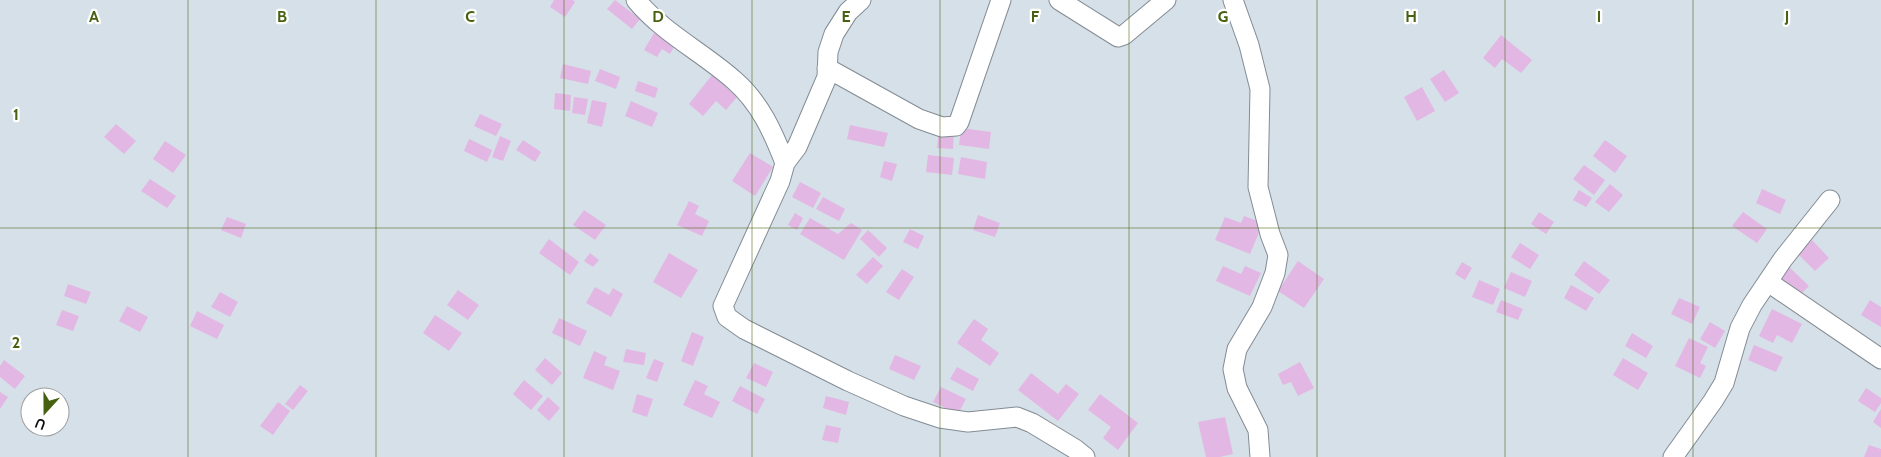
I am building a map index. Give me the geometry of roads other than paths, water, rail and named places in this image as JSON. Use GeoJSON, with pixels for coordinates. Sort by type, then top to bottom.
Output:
{"type":"FeatureCollection","features":[{"type":"Feature","properties":{"kind":"street"},"geometry":{"type":"LineString","coordinates":[[636,0],[660,22],[736,81],[756,103],[772,131],[784,163]]}},
{"type":"Feature","properties":{"kind":"street"},"geometry":{"type":"LineString","coordinates":[[861,0],[848,12],[834,34],[828,52],[827,77],[797,147],[784,163],[780,181],[723,306],[724,312],[727,317],[774,346],[904,406],[940,418],[968,422],[1016,418],[1032,423],[1085,457]]}},
{"type":"Feature","properties":{"kind":"street"},"geometry":{"type":"LineString","coordinates":[[827,68],[919,119],[942,127],[956,126],[1001,0]]}},
{"type":"Feature","properties":{"kind":"street"},"geometry":{"type":"LineString","coordinates":[[1059,0],[1118,37],[1124,35],[1166,0]]}},
{"type":"Feature","properties":{"kind":"street"},"geometry":{"type":"LineString","coordinates":[[1233,0],[1249,45],[1260,88],[1258,187],[1270,234],[1278,255],[1275,273],[1262,307],[1237,349],[1233,369],[1237,388],[1258,430],[1260,457]]}},
{"type":"Feature","properties":{"kind":"street"},"geometry":{"type":"LineString","coordinates":[[1673,457],[1714,401],[1724,383],[1740,328],[1752,305],[1783,259],[1830,200]]}},
{"type":"Feature","properties":{"kind":"street"},"geometry":{"type":"LineString","coordinates":[[1768,282],[1881,358]]}}]}
